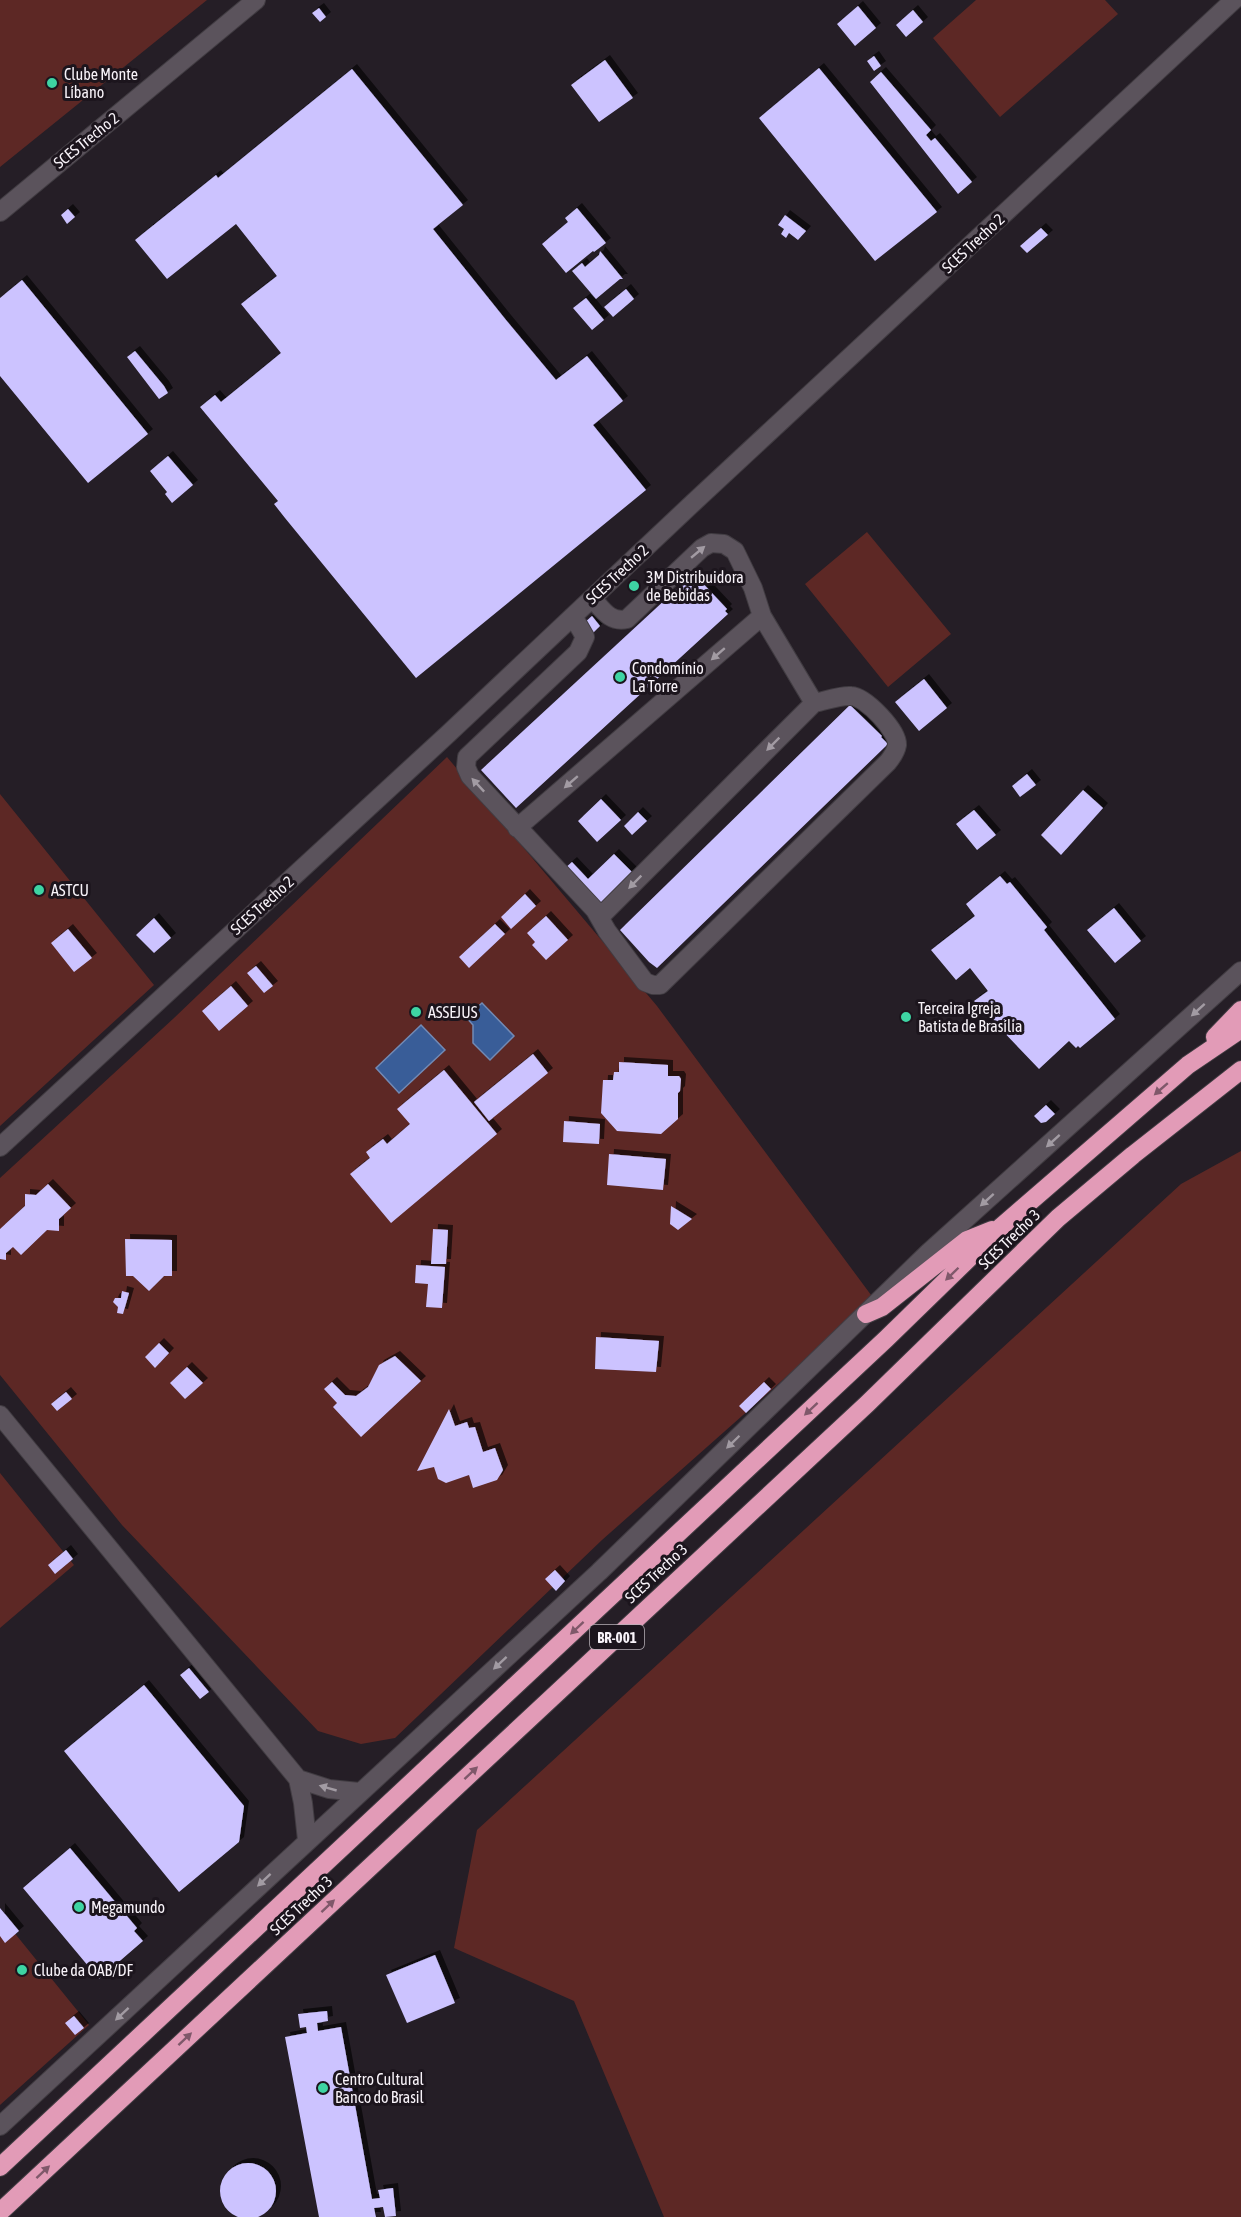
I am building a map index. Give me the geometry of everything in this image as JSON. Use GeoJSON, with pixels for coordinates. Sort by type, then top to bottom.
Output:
{"type":"FeatureCollection","features":[{"type":"Feature","properties":{"kind":"highway"},"geometry":{"type":"LineString","coordinates":[[1188,1065],[1241,1010]]}},
{"type":"Feature","properties":{"kind":"highway","name":"SCES Trecho 3"},"geometry":{"type":"LineString","coordinates":[[0,2167],[878,1347],[1002,1226],[1188,1065],[1241,1029]]}},
{"type":"Feature","properties":{"kind":"highway","name":"SCES Trecho 3"},"geometry":{"type":"LineString","coordinates":[[0,2212],[858,1412],[1058,1218],[1132,1155],[1241,1070]]}},
{"type":"Feature","properties":{"kind":"highway"},"geometry":{"type":"LineString","coordinates":[[866,1314],[882,1307],[967,1240],[1002,1226]]}},
{"type":"Feature","properties":{"kind":"street","name":"SCES Trecho 2"},"geometry":{"type":"LineString","coordinates":[[0,212],[256,0]]}},
{"type":"Feature","properties":{"kind":"street","name":"SCES Trecho 2"},"geometry":{"type":"LineString","coordinates":[[0,1147],[439,742],[1234,0]]}},
{"type":"Feature","properties":{"kind":"street"},"geometry":{"type":"LineString","coordinates":[[592,598],[610,618],[619,621],[627,619],[702,548],[711,543],[724,544],[735,552],[753,588],[762,616],[814,703]]}},
{"type":"Feature","properties":{"kind":"street"},"geometry":{"type":"LineString","coordinates":[[573,616],[585,637],[578,652],[467,757],[466,767],[470,776],[600,917],[608,932],[645,982],[660,985],[893,756],[897,746],[895,735],[870,706],[861,700],[851,696],[814,703],[600,917]]}},
{"type":"Feature","properties":{"kind":"street"},"geometry":{"type":"LineString","coordinates":[[517,828],[762,616]]}},
{"type":"Feature","properties":{"kind":"street"},"geometry":{"type":"LineString","coordinates":[[0,2126],[599,1572],[928,1253],[1241,971]]}},
{"type":"Feature","properties":{"kind":"street"},"geometry":{"type":"LineString","coordinates":[[0,1415],[298,1779],[307,1840]]}},
{"type":"Feature","properties":{"kind":"street"},"geometry":{"type":"LineString","coordinates":[[298,1779],[329,1789],[359,1792]]}},
{"type":"Feature","properties":{"kind":"shaded area","name":"Clube Monte Líbano"},"geometry":{"type":"Polygon","coordinates":[[[0,0],[207,0],[0,167],[0,0]]]}},
{"type":"Feature","properties":{"kind":"shaded area"},"geometry":{"type":"Polygon","coordinates":[[[976,0],[1105,0],[1118,14],[1000,117],[933,38],[976,0]]]}},
{"type":"Feature","properties":{"kind":"shaded area"},"geometry":{"type":"Polygon","coordinates":[[[867,532],[951,634],[888,687],[805,584],[867,532]]]}},
{"type":"Feature","properties":{"kind":"shaded area"},"geometry":{"type":"Polygon","coordinates":[[[447,757],[657,1006],[874,1299],[602,1540],[395,1738],[361,1744],[318,1731],[122,1525],[0,1375],[0,1178],[174,1018],[447,757]]]}},
{"type":"Feature","properties":{"kind":"shaded area","name":"ASTCU"},"geometry":{"type":"Polygon","coordinates":[[[0,794],[154,985],[0,1126],[0,794]]]}},
{"type":"Feature","properties":{"kind":"shaded area"},"geometry":{"type":"Polygon","coordinates":[[[1241,1151],[1241,2217],[664,2217],[574,2001],[454,1948],[477,1830],[1181,1184],[1241,1151]]]}},
{"type":"Feature","properties":{"kind":"shaded area"},"geometry":{"type":"Polygon","coordinates":[[[0,1473],[74,1565],[0,1628],[0,1473]]]}},
{"type":"Feature","properties":{"kind":"shaded area","name":"Clube da OAB/DF"},"geometry":{"type":"Polygon","coordinates":[[[0,1915],[89,2025],[0,2105],[0,1915]]]}},
{"type":"Feature","properties":{"kind":"water"},"geometry":{"type":"Polygon","coordinates":[[[482,1003],[514,1036],[490,1060],[473,1043],[473,1025],[466,1017],[482,1003]]]}},
{"type":"Feature","properties":{"kind":"water"},"geometry":{"type":"Polygon","coordinates":[[[421,1025],[445,1050],[399,1093],[376,1068],[421,1025]]]}},
{"type":"Feature","properties":{"kind":"building"},"geometry":{"type":"Polygon","coordinates":[[[858,6],[876,28],[855,46],[837,24],[858,6]]]}},
{"type":"Feature","properties":{"kind":"building"},"geometry":{"type":"Polygon","coordinates":[[[319,8],[326,17],[320,22],[312,13],[319,8]]]}},
{"type":"Feature","properties":{"kind":"building"},"geometry":{"type":"Polygon","coordinates":[[[913,10],[923,22],[906,37],[896,25],[913,10]]]}},
{"type":"Feature","properties":{"kind":"building"},"geometry":{"type":"Polygon","coordinates":[[[874,56],[881,66],[874,71],[867,61],[874,56]]]}},
{"type":"Feature","properties":{"kind":"building"},"geometry":{"type":"Polygon","coordinates":[[[605,60],[633,98],[599,122],[571,85],[605,60]]]}},
{"type":"Feature","properties":{"kind":"building"},"geometry":{"type":"Polygon","coordinates":[[[819,68],[937,212],[875,261],[759,118],[819,68]]]}},
{"type":"Feature","properties":{"kind":"building"},"geometry":{"type":"Polygon","coordinates":[[[352,69],[463,205],[433,229],[506,320],[556,380],[587,356],[623,401],[593,425],[646,490],[416,678],[285,518],[274,504],[278,501],[200,407],[215,395],[221,402],[281,353],[241,304],[277,276],[236,224],[167,279],[135,240],[216,175],[218,178],[352,69]]]}},
{"type":"Feature","properties":{"kind":"building"},"geometry":{"type":"Polygon","coordinates":[[[881,72],[931,130],[926,135],[931,141],[935,138],[972,182],[958,194],[870,82],[881,72]]]}},
{"type":"Feature","properties":{"kind":"building"},"geometry":{"type":"Polygon","coordinates":[[[577,208],[606,243],[566,273],[542,244],[568,222],[565,218],[577,208]]]}},
{"type":"Feature","properties":{"kind":"building"},"geometry":{"type":"Polygon","coordinates":[[[68,209],[75,217],[67,224],[61,215],[68,209]]]}},
{"type":"Feature","properties":{"kind":"building"},"geometry":{"type":"Polygon","coordinates":[[[785,215],[806,231],[798,240],[789,233],[786,238],[781,234],[784,229],[778,225],[785,215]]]}},
{"type":"Feature","properties":{"kind":"building"},"geometry":{"type":"Polygon","coordinates":[[[1041,228],[1048,235],[1027,253],[1020,246],[1041,228]]]}},
{"type":"Feature","properties":{"kind":"building"},"geometry":{"type":"Polygon","coordinates":[[[600,251],[623,279],[596,299],[572,271],[582,263],[585,267],[599,255],[600,251]]]}},
{"type":"Feature","properties":{"kind":"building"},"geometry":{"type":"Polygon","coordinates":[[[22,280],[148,434],[88,483],[0,376],[0,298],[22,280]]]}},
{"type":"Feature","properties":{"kind":"building"},"geometry":{"type":"Polygon","coordinates":[[[626,289],[634,299],[613,317],[604,307],[626,289]]]}},
{"type":"Feature","properties":{"kind":"building"},"geometry":{"type":"Polygon","coordinates":[[[586,298],[604,320],[592,330],[573,308],[586,298]]]}},
{"type":"Feature","properties":{"kind":"building"},"geometry":{"type":"Polygon","coordinates":[[[135,351],[168,393],[159,399],[127,357],[135,351]]]}},
{"type":"Feature","properties":{"kind":"building"},"geometry":{"type":"Polygon","coordinates":[[[168,456],[193,485],[172,503],[165,494],[167,492],[150,471],[168,456]]]}},
{"type":"Feature","properties":{"kind":"building","name":"Condomínio La Torre"},"geometry":{"type":"Polygon","coordinates":[[[692,575],[696,576],[727,609],[725,611],[728,614],[516,808],[481,770],[692,575]]]}},
{"type":"Feature","properties":{"kind":"building"},"geometry":{"type":"Polygon","coordinates":[[[592,616],[600,626],[593,633],[584,623],[592,616]]]}},
{"type":"Feature","properties":{"kind":"building"},"geometry":{"type":"Polygon","coordinates":[[[924,679],[947,708],[919,731],[895,702],[924,679]]]}},
{"type":"Feature","properties":{"kind":"building"},"geometry":{"type":"Polygon","coordinates":[[[850,705],[888,744],[657,968],[649,962],[620,930],[850,705]]]}},
{"type":"Feature","properties":{"kind":"building"},"geometry":{"type":"Polygon","coordinates":[[[1027,774],[1036,785],[1020,797],[1012,786],[1027,774]]]}},
{"type":"Feature","properties":{"kind":"building"},"geometry":{"type":"Polygon","coordinates":[[[1083,790],[1103,808],[1061,855],[1041,835],[1083,790]]]}},
{"type":"Feature","properties":{"kind":"building"},"geometry":{"type":"Polygon","coordinates":[[[601,799],[621,820],[597,842],[578,821],[601,799]]]}},
{"type":"Feature","properties":{"kind":"building"},"geometry":{"type":"Polygon","coordinates":[[[974,810],[996,835],[977,850],[956,824],[974,810]]]}},
{"type":"Feature","properties":{"kind":"building"},"geometry":{"type":"Polygon","coordinates":[[[638,812],[647,821],[632,835],[624,826],[638,812]]]}},
{"type":"Feature","properties":{"kind":"building"},"geometry":{"type":"Polygon","coordinates":[[[614,854],[632,872],[600,904],[565,868],[572,862],[588,879],[614,854]]]}},
{"type":"Feature","properties":{"kind":"building"},"geometry":{"type":"Polygon","coordinates":[[[1000,876],[1007,884],[1010,882],[1047,927],[1044,930],[1115,1019],[1080,1048],[1078,1046],[1076,1048],[1069,1041],[1039,1069],[974,1001],[988,991],[970,968],[956,980],[931,950],[975,916],[966,904],[1000,876]]]}},
{"type":"Feature","properties":{"kind":"building"},"geometry":{"type":"Polygon","coordinates":[[[525,894],[536,906],[511,929],[501,917],[525,894]]]}},
{"type":"Feature","properties":{"kind":"building"},"geometry":{"type":"Polygon","coordinates":[[[1114,908],[1141,941],[1115,963],[1087,930],[1114,908]]]}},
{"type":"Feature","properties":{"kind":"building"},"geometry":{"type":"Polygon","coordinates":[[[546,916],[568,940],[546,960],[532,945],[535,942],[527,933],[546,916]]]}},
{"type":"Feature","properties":{"kind":"building"},"geometry":{"type":"Polygon","coordinates":[[[154,918],[171,938],[154,953],[136,935],[154,918]]]}},
{"type":"Feature","properties":{"kind":"building"},"geometry":{"type":"Polygon","coordinates":[[[495,924],[505,934],[469,968],[459,957],[495,924]]]}},
{"type":"Feature","properties":{"kind":"building"},"geometry":{"type":"Polygon","coordinates":[[[68,929],[92,958],[74,972],[51,943],[68,929]]]}},
{"type":"Feature","properties":{"kind":"building"},"geometry":{"type":"Polygon","coordinates":[[[256,966],[273,986],[264,993],[247,973],[256,966]]]}},
{"type":"Feature","properties":{"kind":"building"},"geometry":{"type":"Polygon","coordinates":[[[231,986],[248,1006],[219,1031],[202,1011],[231,986]]]}},
{"type":"Feature","properties":{"kind":"building"},"geometry":{"type":"Polygon","coordinates":[[[533,1054],[548,1073],[489,1121],[474,1102],[533,1054]]]}},
{"type":"Feature","properties":{"kind":"building"},"geometry":{"type":"Polygon","coordinates":[[[619,1062],[668,1065],[668,1076],[679,1076],[681,1079],[678,1093],[678,1119],[661,1134],[617,1131],[601,1113],[603,1080],[613,1080],[614,1072],[619,1072],[619,1062]]]}},
{"type":"Feature","properties":{"kind":"building"},"geometry":{"type":"Polygon","coordinates":[[[444,1070],[497,1134],[391,1223],[350,1174],[370,1158],[366,1152],[383,1139],[387,1144],[410,1124],[397,1109],[444,1070]]]}},
{"type":"Feature","properties":{"kind":"building"},"geometry":{"type":"Polygon","coordinates":[[[1046,1105],[1055,1114],[1046,1122],[1041,1123],[1034,1116],[1046,1105]]]}},
{"type":"Feature","properties":{"kind":"building"},"geometry":{"type":"Polygon","coordinates":[[[564,1121],[600,1124],[599,1144],[563,1142],[564,1121]]]}},
{"type":"Feature","properties":{"kind":"building"},"geometry":{"type":"Polygon","coordinates":[[[609,1154],[666,1159],[663,1190],[607,1185],[609,1154]]]}},
{"type":"Feature","properties":{"kind":"building"},"geometry":{"type":"Polygon","coordinates":[[[48,1184],[71,1208],[59,1219],[59,1231],[47,1230],[21,1255],[13,1247],[6,1253],[6,1260],[0,1259],[0,1229],[25,1206],[25,1194],[36,1195],[48,1184]]]}},
{"type":"Feature","properties":{"kind":"building"},"geometry":{"type":"Polygon","coordinates":[[[671,1206],[692,1219],[678,1230],[670,1224],[671,1206]]]}},
{"type":"Feature","properties":{"kind":"building"},"geometry":{"type":"Polygon","coordinates":[[[433,1229],[448,1230],[446,1264],[431,1264],[433,1229]]]}},
{"type":"Feature","properties":{"kind":"building"},"geometry":{"type":"Polygon","coordinates":[[[125,1239],[172,1240],[172,1276],[164,1276],[149,1291],[133,1276],[126,1276],[125,1239]]]}},
{"type":"Feature","properties":{"kind":"building"},"geometry":{"type":"Polygon","coordinates":[[[416,1265],[445,1267],[442,1308],[426,1307],[428,1284],[415,1283],[416,1265]]]}},
{"type":"Feature","properties":{"kind":"building"},"geometry":{"type":"Polygon","coordinates":[[[122,1291],[129,1293],[123,1314],[117,1313],[118,1307],[113,1302],[115,1298],[121,1298],[122,1291]]]}},
{"type":"Feature","properties":{"kind":"building"},"geometry":{"type":"Polygon","coordinates":[[[596,1337],[659,1341],[656,1372],[595,1369],[596,1337]]]}},
{"type":"Feature","properties":{"kind":"building"},"geometry":{"type":"Polygon","coordinates":[[[159,1343],[169,1353],[155,1368],[145,1357],[159,1343]]]}},
{"type":"Feature","properties":{"kind":"building"},"geometry":{"type":"Polygon","coordinates":[[[395,1356],[421,1381],[361,1437],[333,1407],[337,1403],[324,1389],[332,1382],[345,1395],[356,1396],[368,1387],[379,1365],[395,1356]]]}},
{"type":"Feature","properties":{"kind":"building"},"geometry":{"type":"Polygon","coordinates":[[[187,1367],[203,1383],[185,1399],[170,1383],[187,1367]]]}},
{"type":"Feature","properties":{"kind":"building"},"geometry":{"type":"Polygon","coordinates":[[[764,1382],[771,1389],[746,1413],[739,1406],[764,1382]]]}},
{"type":"Feature","properties":{"kind":"building"},"geometry":{"type":"Polygon","coordinates":[[[66,1392],[72,1399],[57,1411],[51,1404],[66,1392]]]}},
{"type":"Feature","properties":{"kind":"building"},"geometry":{"type":"Polygon","coordinates":[[[449,1409],[455,1426],[467,1422],[469,1428],[475,1427],[483,1452],[495,1448],[503,1470],[497,1480],[473,1488],[469,1475],[446,1483],[438,1479],[434,1467],[417,1471],[449,1409]]]}},
{"type":"Feature","properties":{"kind":"building"},"geometry":{"type":"Polygon","coordinates":[[[66,1550],[73,1559],[55,1574],[48,1565],[66,1550]]]}},
{"type":"Feature","properties":{"kind":"building"},"geometry":{"type":"Polygon","coordinates":[[[555,1570],[565,1581],[556,1591],[545,1579],[555,1570]]]}},
{"type":"Feature","properties":{"kind":"building"},"geometry":{"type":"Polygon","coordinates":[[[189,1668],[209,1692],[200,1699],[180,1675],[189,1668]]]}},
{"type":"Feature","properties":{"kind":"building"},"geometry":{"type":"Polygon","coordinates":[[[144,1685],[244,1806],[239,1842],[179,1892],[64,1751],[144,1685]]]}},
{"type":"Feature","properties":{"kind":"building","name":"Megamundo"},"geometry":{"type":"Polygon","coordinates":[[[70,1848],[137,1928],[134,1931],[143,1941],[99,1979],[23,1888],[70,1848]]]}},
{"type":"Feature","properties":{"kind":"building"},"geometry":{"type":"Polygon","coordinates":[[[0,1908],[19,1931],[5,1943],[0,1936],[0,1908]]]}},
{"type":"Feature","properties":{"kind":"building"},"geometry":{"type":"Polygon","coordinates":[[[435,1955],[455,2003],[407,2023],[386,1975],[435,1955]]]}},
{"type":"Feature","properties":{"kind":"building","name":"Centro Cultural Banco do Brasil"},"geometry":{"type":"Polygon","coordinates":[[[327,2011],[328,2021],[317,2023],[318,2031],[341,2027],[372,2199],[380,2198],[378,2190],[393,2188],[396,2216],[385,2217],[383,2207],[374,2208],[376,2217],[319,2217],[285,2037],[307,2033],[306,2027],[300,2028],[298,2014],[327,2011]]]}},
{"type":"Feature","properties":{"kind":"building"},"geometry":{"type":"Polygon","coordinates":[[[74,2016],[84,2028],[75,2035],[65,2023],[74,2016]]]}},
{"type":"Feature","properties":{"kind":"building"},"geometry":{"type":"Polygon","coordinates":[[[248,2163],[268,2171],[276,2191],[268,2211],[248,2219],[228,2211],[220,2191],[228,2171],[248,2163]]]}},
{"type":"Feature","properties":{"kind":"place","name":"Clube Monte Líbano"},"geometry":{"type":"Point","coordinates":[52,83]}},
{"type":"Feature","properties":{"kind":"place","name":"3M Distribuidora de Bebidas"},"geometry":{"type":"Point","coordinates":[634,586]}},
{"type":"Feature","properties":{"kind":"place","name":"Condomínio La Torre"},"geometry":{"type":"Point","coordinates":[620,677]}},
{"type":"Feature","properties":{"kind":"place","name":"ASTCU"},"geometry":{"type":"Point","coordinates":[39,890]}},
{"type":"Feature","properties":{"kind":"place","name":"ASSEJUS"},"geometry":{"type":"Point","coordinates":[416,1012]}},
{"type":"Feature","properties":{"kind":"place","name":"Terceira Igreja Batista de Brasília"},"geometry":{"type":"Point","coordinates":[906,1017]}},
{"type":"Feature","properties":{"kind":"place","name":"Megamundo"},"geometry":{"type":"Point","coordinates":[79,1907]}},
{"type":"Feature","properties":{"kind":"place","name":"Clube da OAB/DF"},"geometry":{"type":"Point","coordinates":[22,1970]}},
{"type":"Feature","properties":{"kind":"place","name":"Centro Cultural Banco do Brasil"},"geometry":{"type":"Point","coordinates":[323,2088]}}]}
